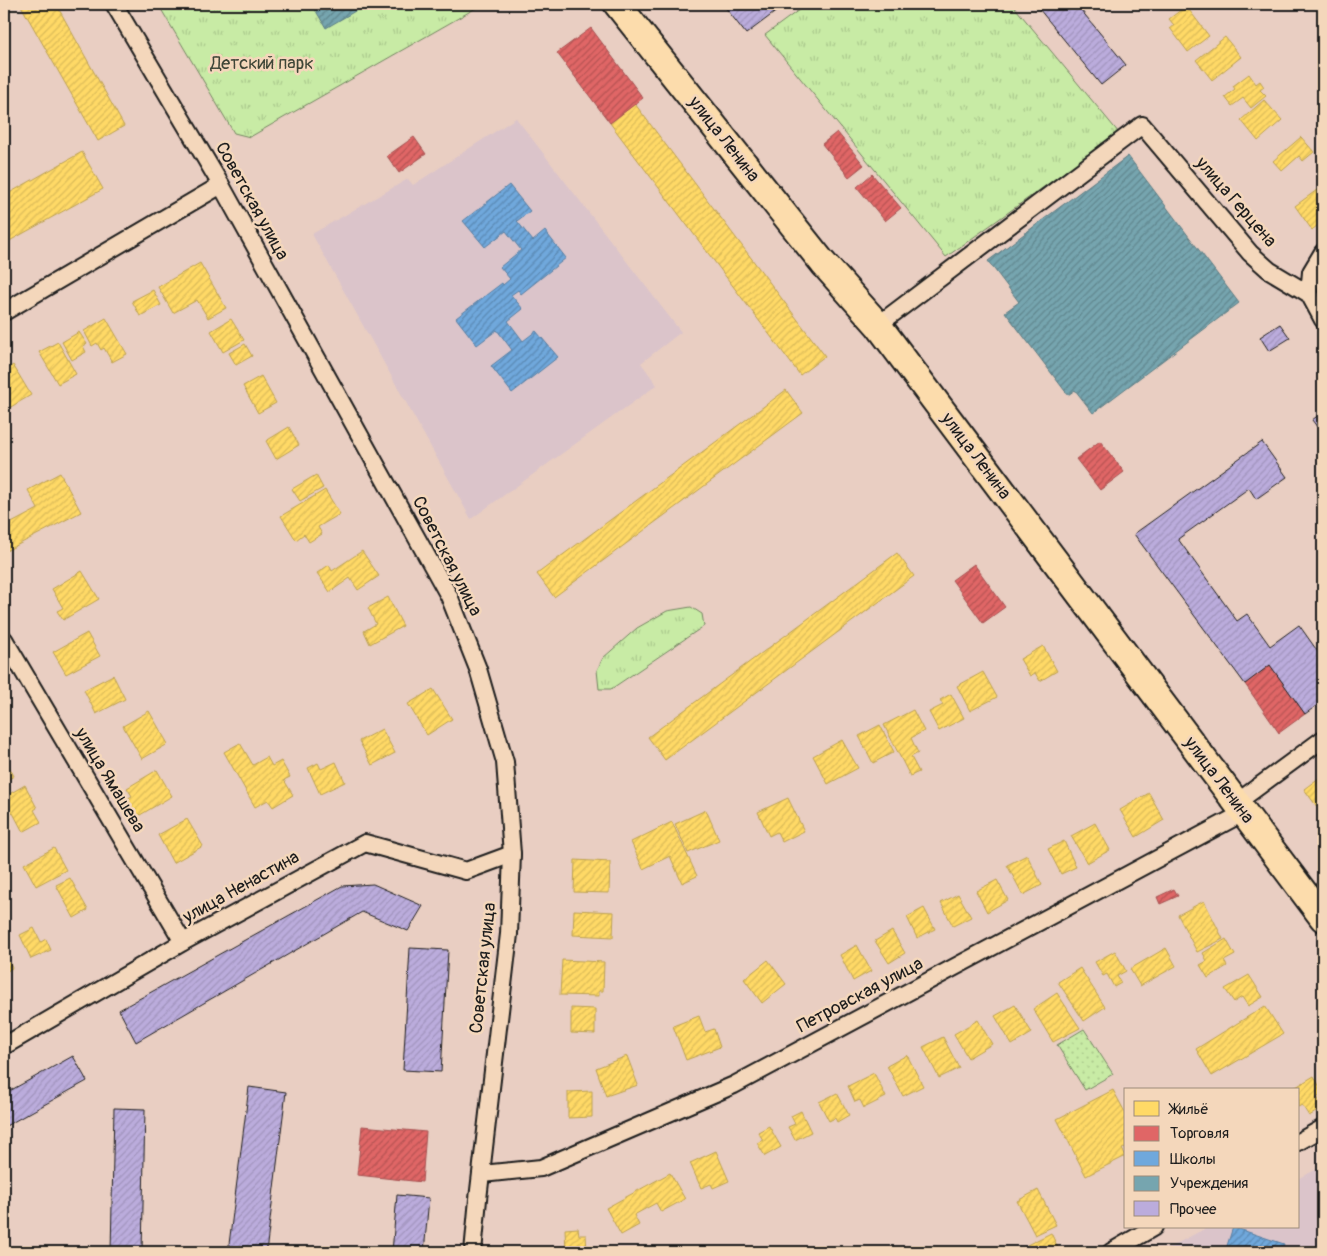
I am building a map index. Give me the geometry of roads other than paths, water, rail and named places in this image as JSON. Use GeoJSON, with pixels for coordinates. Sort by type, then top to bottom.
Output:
{"type":"FeatureCollection","features":[{"type":"Feature","properties":{"kind":"main road","name":"улица Ленина"},"geometry":{"type":"LineString","coordinates":[[616,4],[823,263],[878,325],[1323,918]]}},
{"type":"Feature","properties":{"kind":"street","name":"Советская улица"},"geometry":{"type":"LineString","coordinates":[[114,4],[221,185],[449,596],[478,669],[505,762],[512,854],[509,934],[474,1252]]}},
{"type":"Feature","properties":{"kind":"street","name":"улица Герцена"},"geometry":{"type":"LineString","coordinates":[[878,325],[1142,125],[1250,253],[1270,270],[1309,294]]}},
{"type":"Feature","properties":{"kind":"street"},"geometry":{"type":"LineString","coordinates":[[4,312],[221,185]]}},
{"type":"Feature","properties":{"kind":"street"},"geometry":{"type":"LineString","coordinates":[[1323,252],[1311,272],[1309,294],[1323,320]]}},
{"type":"Feature","properties":{"kind":"street","name":"улица Ямашева"},"geometry":{"type":"LineString","coordinates":[[4,639],[183,942]]}},
{"type":"Feature","properties":{"kind":"street","name":"Петровская улица"},"geometry":{"type":"LineString","coordinates":[[482,1174],[541,1168],[734,1085],[1239,808],[1323,739]]}},
{"type":"Feature","properties":{"kind":"street","name":"улица Ненастина"},"geometry":{"type":"LineString","coordinates":[[4,1046],[183,942],[365,843],[466,871],[512,854]]}},
{"type":"Feature","properties":{"kind":"street"},"geometry":{"type":"LineString","coordinates":[[1300,1141],[1323,1128]]}},
{"type":"Feature","properties":{"kind":"street"},"geometry":{"type":"LineString","coordinates":[[1111,1252],[1152,1228]]}},
{"type":"Feature","properties":{"kind":"park label","name":"Детский парк"},"geometry":{"type":"Point","coordinates":[262,63]}}]}
